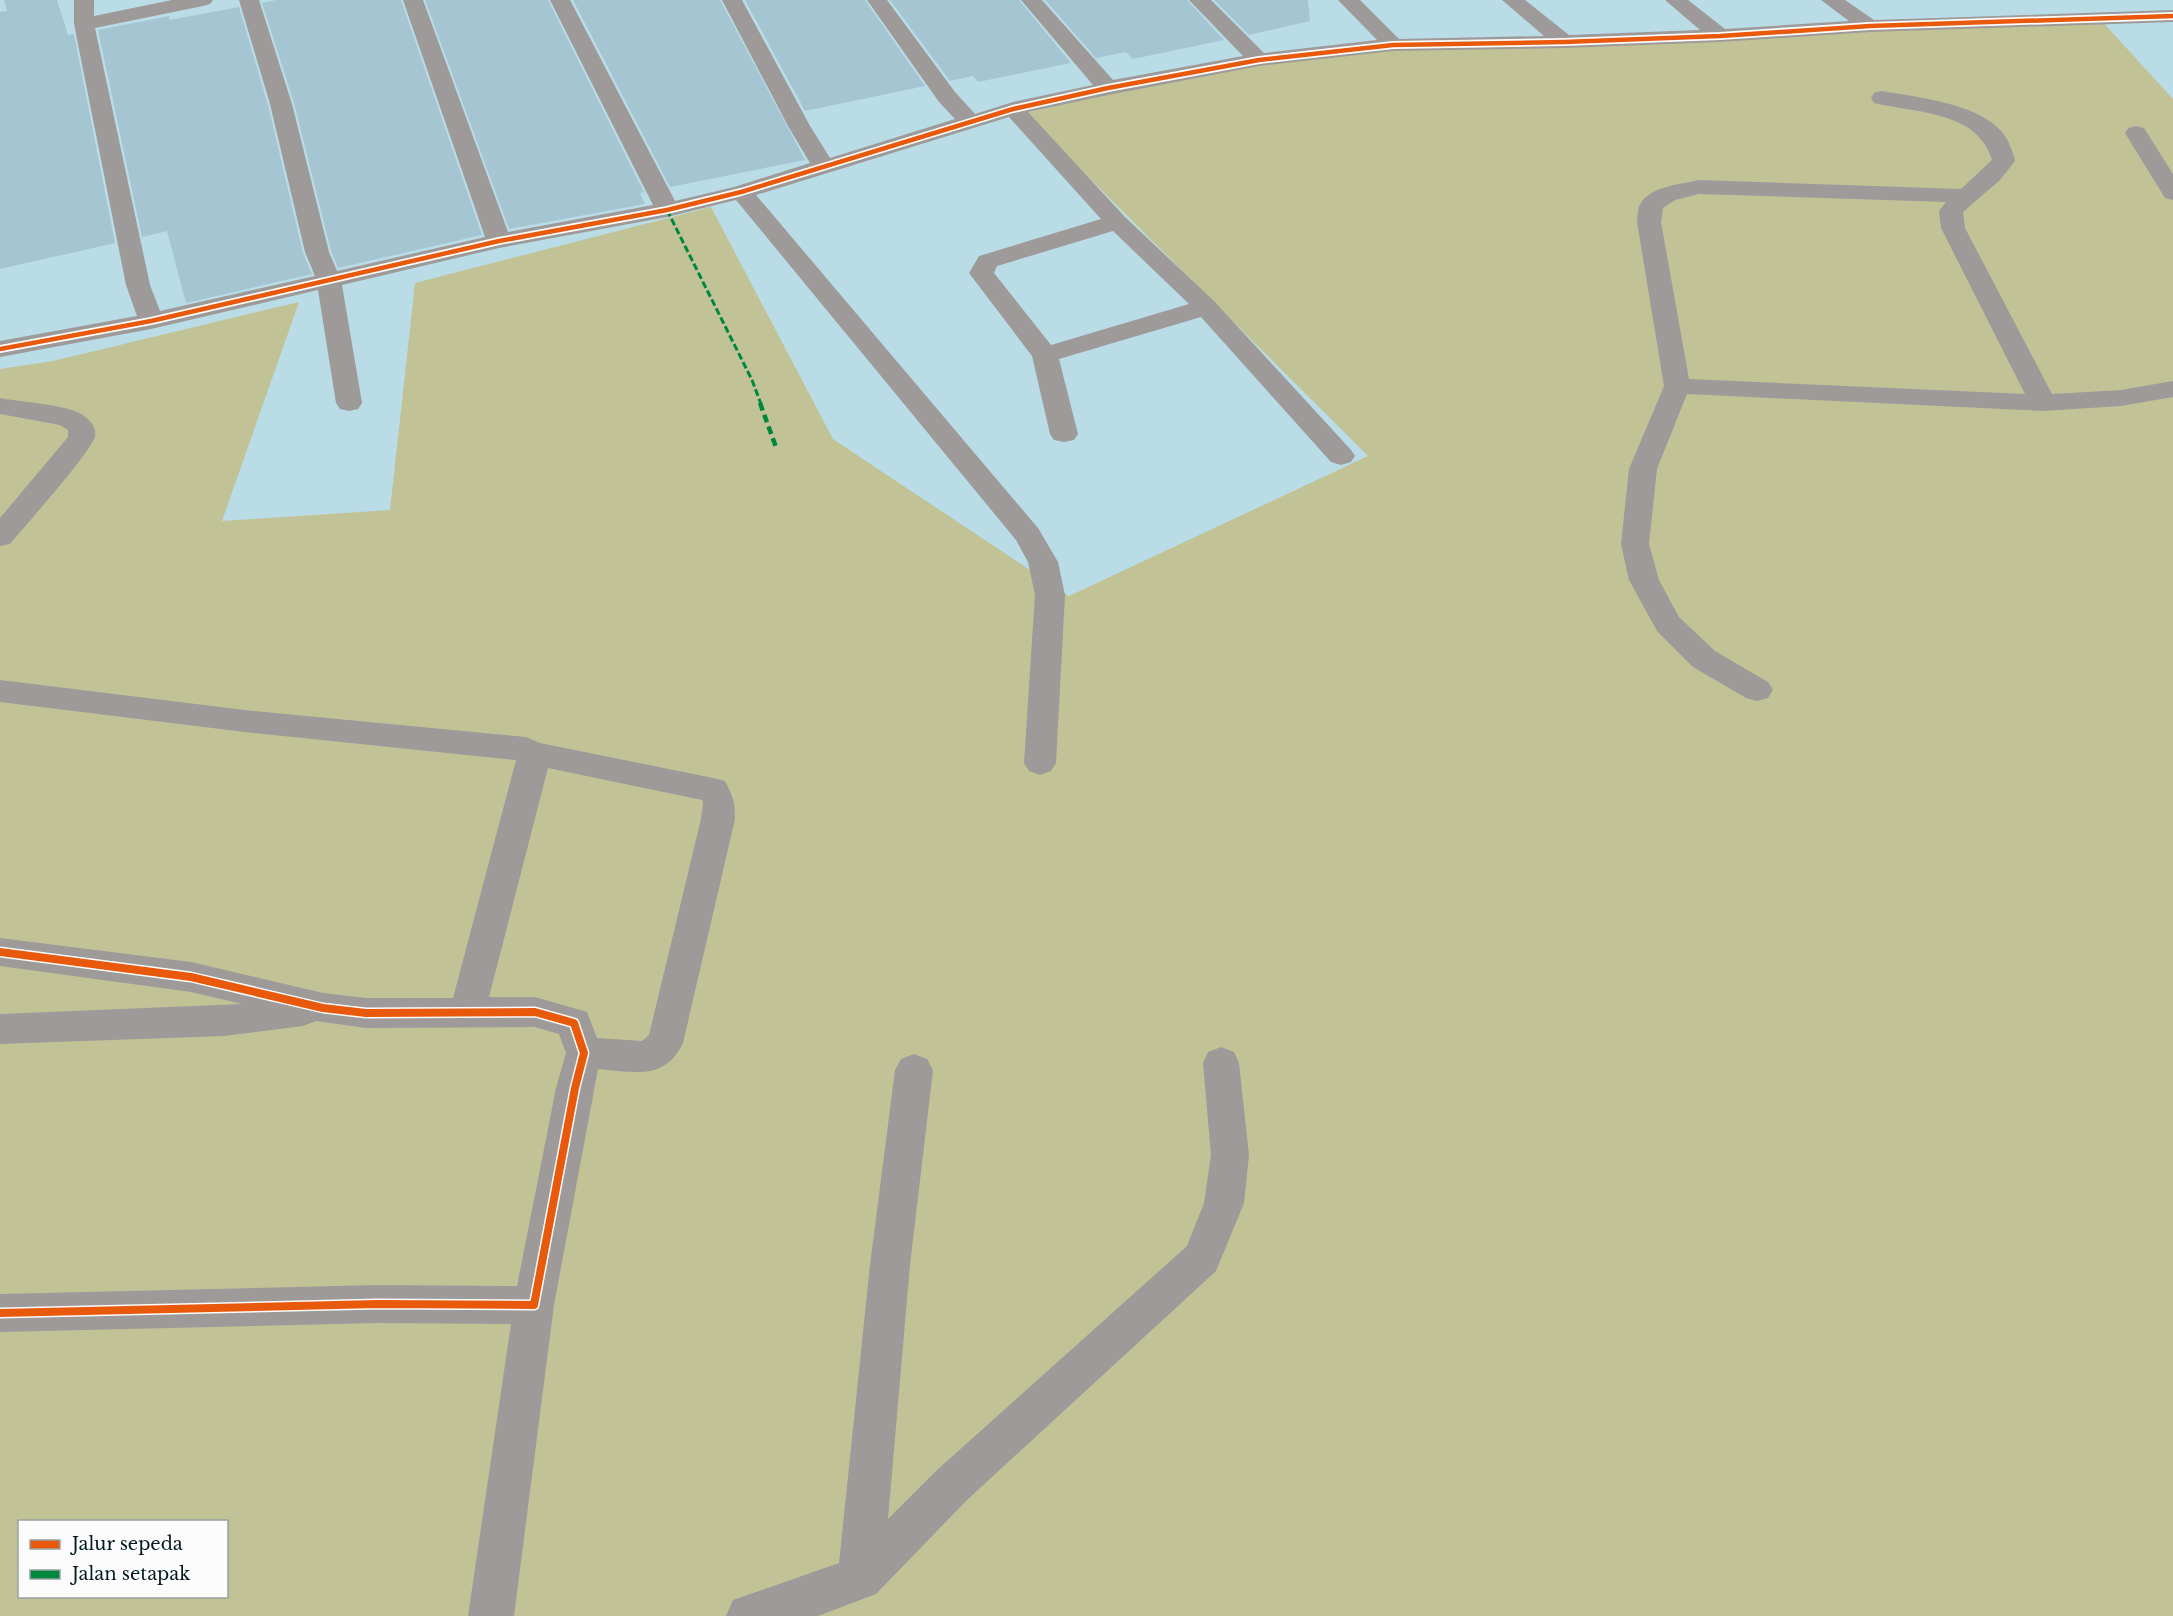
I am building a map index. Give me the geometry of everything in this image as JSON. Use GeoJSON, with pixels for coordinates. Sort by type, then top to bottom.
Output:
{"type":"FeatureCollection","features":[{"type":"Feature","properties":{"kind":"street"},"geometry":{"type":"LineString","coordinates":[[151,321],[138,285],[84,12],[203,0]]}},
{"type":"Feature","properties":{"kind":"street"},"geometry":{"type":"LineString","coordinates":[[249,0],[281,104],[317,252],[329,281],[350,403]]}},
{"type":"Feature","properties":{"kind":"street"},"geometry":{"type":"LineString","coordinates":[[413,0],[498,241]]}},
{"type":"Feature","properties":{"kind":"street"},"geometry":{"type":"LineString","coordinates":[[560,0],[587,58],[650,173],[667,210]]}},
{"type":"Feature","properties":{"kind":"street"},"geometry":{"type":"LineString","coordinates":[[732,0],[799,126],[823,165]]}},
{"type":"Feature","properties":{"kind":"street"},"geometry":{"type":"LineString","coordinates":[[878,0],[947,97],[970,122]]}},
{"type":"Feature","properties":{"kind":"street"},"geometry":{"type":"LineString","coordinates":[[1031,0],[1108,88]]}},
{"type":"Feature","properties":{"kind":"street"},"geometry":{"type":"LineString","coordinates":[[1199,0],[1259,60]]}},
{"type":"Feature","properties":{"kind":"street"},"geometry":{"type":"LineString","coordinates":[[1348,0],[1393,45]]}},
{"type":"Feature","properties":{"kind":"street"},"geometry":{"type":"LineString","coordinates":[[1512,0],[1564,42]]}},
{"type":"Feature","properties":{"kind":"street"},"geometry":{"type":"LineString","coordinates":[[1675,0],[1720,36]]}},
{"type":"Feature","properties":{"kind":"street"},"geometry":{"type":"LineString","coordinates":[[1831,0],[1870,26]]}},
{"type":"Feature","properties":{"kind":"street"},"geometry":{"type":"LineString","coordinates":[[1990,0],[2023,22]]}},
{"type":"Feature","properties":{"kind":"street"},"geometry":{"type":"LineString","coordinates":[[2162,0],[2173,6]]}},
{"type":"Feature","properties":{"kind":"street"},"geometry":{"type":"LineString","coordinates":[[0,349],[151,321],[498,241],[667,210],[741,192],[823,165],[1013,109],[1108,88],[1259,60],[1393,45],[1564,42],[1720,36],[1870,26],[2173,16]]}},
{"type":"Feature","properties":{"kind":"street"},"geometry":{"type":"LineString","coordinates":[[1882,98],[1946,110],[1980,125],[1997,141],[2004,161],[1990,178],[1965,196],[1951,211],[1953,228],[2043,403]]}},
{"type":"Feature","properties":{"kind":"street"},"geometry":{"type":"LineString","coordinates":[[1013,109],[1117,222],[1206,307],[1341,456]]}},
{"type":"Feature","properties":{"kind":"street"},"geometry":{"type":"LineString","coordinates":[[2136,133],[2173,193]]}},
{"type":"Feature","properties":{"kind":"street"},"geometry":{"type":"LineString","coordinates":[[1757,690],[1704,659],[1668,624],[1644,580],[1635,544],[1643,469],[1677,386],[1648,222],[1651,205],[1666,195],[1699,187],[1965,196]]}},
{"type":"Feature","properties":{"kind":"street"},"geometry":{"type":"LineString","coordinates":[[741,192],[1028,535],[1043,562],[1050,595],[1040,764]]}},
{"type":"Feature","properties":{"kind":"street"},"geometry":{"type":"LineString","coordinates":[[1064,434],[1045,355],[982,276],[984,264],[1117,222]]}},
{"type":"Feature","properties":{"kind":"street"},"geometry":{"type":"LineString","coordinates":[[1045,355],[1206,307]]}},
{"type":"Feature","properties":{"kind":"street"},"geometry":{"type":"LineString","coordinates":[[1677,386],[2043,403],[2121,398],[2173,389]]}},
{"type":"Feature","properties":{"kind":"street"},"geometry":{"type":"LineString","coordinates":[[0,406],[68,418],[81,428],[82,437],[0,537]]}},
{"type":"Feature","properties":{"kind":"street"},"geometry":{"type":"LineString","coordinates":[[0,691],[253,722],[526,749],[531,753],[713,790],[719,802],[718,819],[665,1043],[649,1057],[584,1053]]}},
{"type":"Feature","properties":{"kind":"street"},"geometry":{"type":"LineString","coordinates":[[467,1011],[533,764],[531,753]]}},
{"type":"Feature","properties":{"kind":"street"},"geometry":{"type":"LineString","coordinates":[[0,952],[191,977],[323,1008],[366,1013],[535,1012],[574,1023],[584,1053],[575,1088],[534,1305],[491,1616]]}},
{"type":"Feature","properties":{"kind":"street"},"geometry":{"type":"LineString","coordinates":[[0,1029],[224,1021],[323,1008]]}},
{"type":"Feature","properties":{"kind":"street"},"geometry":{"type":"LineString","coordinates":[[749,1616],[784,1606],[860,1578],[952,1485],[1202,1258],[1224,1203],[1230,1155],[1221,1063]]}},
{"type":"Feature","properties":{"kind":"street"},"geometry":{"type":"LineString","coordinates":[[860,1578],[890,1265],[914,1070]]}},
{"type":"Feature","properties":{"kind":"street"},"geometry":{"type":"LineString","coordinates":[[0,1312],[365,1304],[534,1305]]}},
{"type":"Feature","properties":{"kind":"green space"},"geometry":{"type":"Polygon","coordinates":[[[2099,18],[2173,99],[2173,1616],[0,1616],[0,369],[53,361],[299,302],[222,521],[390,510],[415,283],[711,207],[833,439],[1069,596],[1368,456],[1024,113],[1327,46],[2099,18]]]}},
{"type":"Feature","properties":{"kind":"building"},"geometry":{"type":"Polygon","coordinates":[[[4,0],[57,0],[68,35],[74,34],[115,243],[0,269],[0,12],[7,11],[4,0]]]}},
{"type":"Feature","properties":{"kind":"building"},"geometry":{"type":"Polygon","coordinates":[[[276,0],[401,0],[482,235],[338,268],[331,251],[294,103],[262,3],[276,0]]]}},
{"type":"Feature","properties":{"kind":"building"},"geometry":{"type":"Polygon","coordinates":[[[425,0],[548,0],[644,192],[640,193],[645,204],[509,229],[425,0]]]}},
{"type":"Feature","properties":{"kind":"building"},"geometry":{"type":"Polygon","coordinates":[[[573,0],[720,0],[805,160],[670,187],[573,0]]]}},
{"type":"Feature","properties":{"kind":"building"},"geometry":{"type":"Polygon","coordinates":[[[745,0],[865,0],[925,86],[805,111],[745,0]]]}},
{"type":"Feature","properties":{"kind":"building"},"geometry":{"type":"Polygon","coordinates":[[[890,0],[1019,0],[1071,63],[978,82],[973,76],[950,81],[890,0]]]}},
{"type":"Feature","properties":{"kind":"building"},"geometry":{"type":"Polygon","coordinates":[[[1045,0],[1187,0],[1224,40],[1133,59],[1126,52],[1096,58],[1045,0]]]}},
{"type":"Feature","properties":{"kind":"building"},"geometry":{"type":"Polygon","coordinates":[[[1214,0],[1308,0],[1310,21],[1249,35],[1214,0]]]}},
{"type":"Feature","properties":{"kind":"building"},"geometry":{"type":"Polygon","coordinates":[[[239,7],[268,105],[303,253],[312,274],[186,303],[167,231],[142,237],[98,30],[169,16],[170,20],[239,7]]]}},
{"type":"Feature","properties":{"kind":"marked path"},"geometry":{"type":"LineString","coordinates":[[667,210],[752,380],[777,450]]}},
{"type":"Feature","properties":{"kind":"cycle path"},"geometry":{"type":"LineString","coordinates":[[0,349],[151,321],[499,241],[667,210],[741,192],[1013,109],[1108,88],[1259,60],[1393,45],[1564,42],[1720,36],[1870,26],[2173,16]]}},
{"type":"Feature","properties":{"kind":"cycle path"},"geometry":{"type":"LineString","coordinates":[[0,952],[191,977],[323,1008],[366,1013],[535,1012],[574,1023],[584,1053],[575,1088],[534,1305],[377,1304],[0,1313]]}}]}
